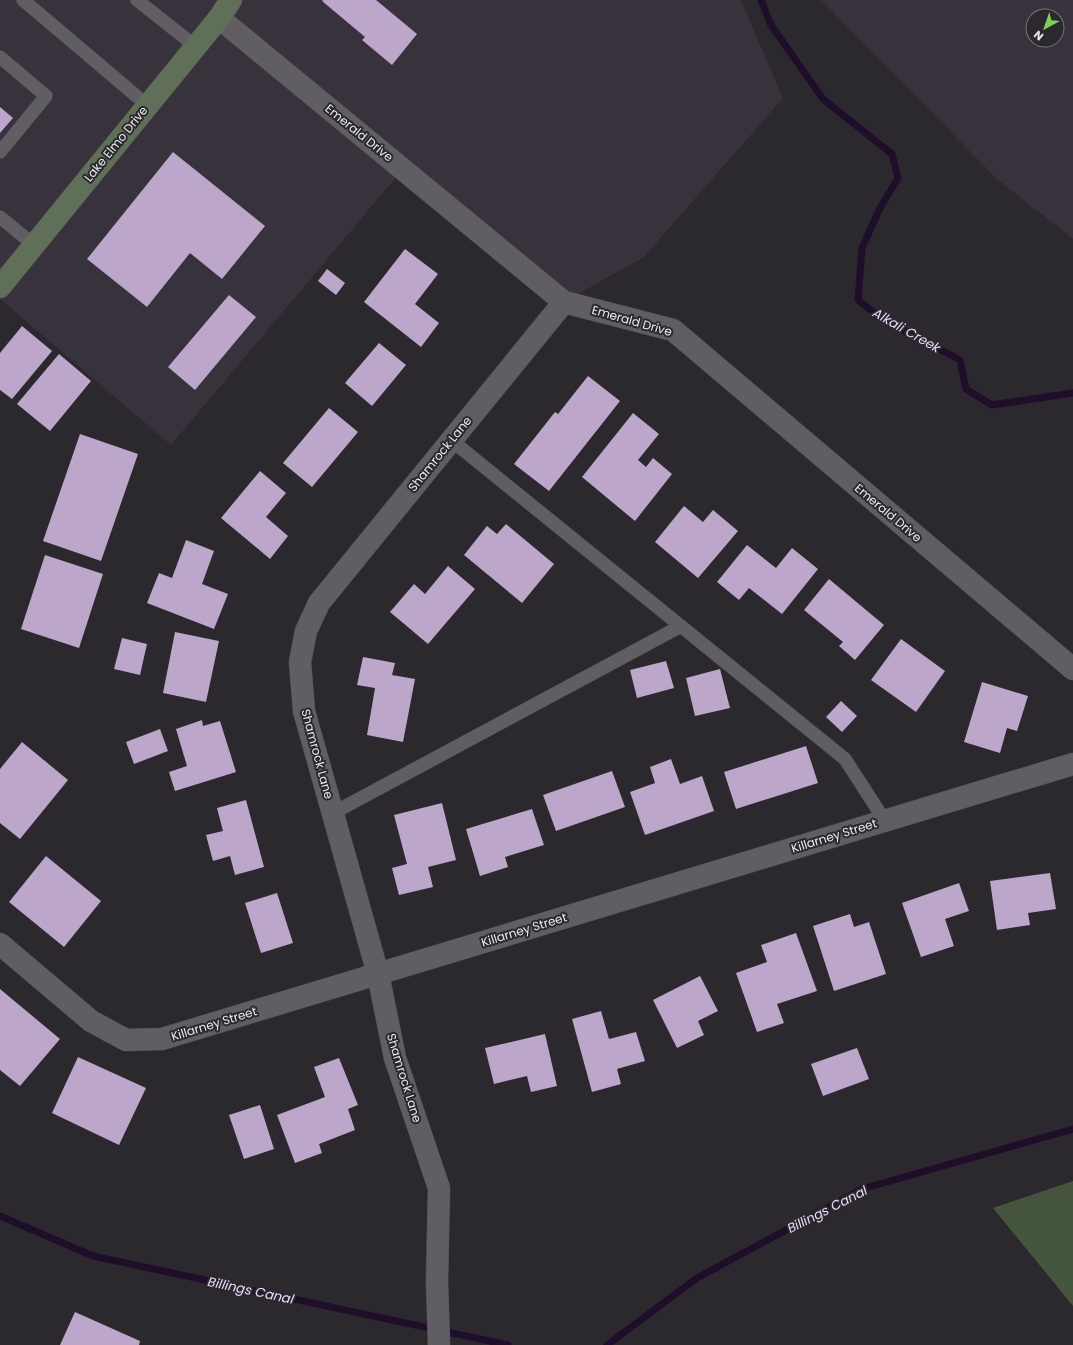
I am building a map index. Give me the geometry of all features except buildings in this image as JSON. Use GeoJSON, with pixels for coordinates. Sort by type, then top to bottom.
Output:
{"type":"FeatureCollection","features":[{"type":"Feature","properties":{"kind":"main road","name":"Lake Elmo Drive"},"geometry":{"type":"LineString","coordinates":[[0,287],[219,18],[231,0]]}},
{"type":"Feature","properties":{"kind":"street","name":"Emerald Drive"},"geometry":{"type":"LineString","coordinates":[[219,18],[564,302],[673,330],[1073,669]]}},
{"type":"Feature","properties":{"kind":"street","name":"Shamrock Lane"},"geometry":{"type":"LineString","coordinates":[[439,1345],[439,1188],[396,1058],[378,974],[304,711],[300,662],[306,631],[319,603],[564,302]]}},
{"type":"Feature","properties":{"kind":"street","name":"Killarney Street"},"geometry":{"type":"LineString","coordinates":[[0,944],[91,1021],[126,1040],[162,1040],[1073,764]]}},
{"type":"Feature","properties":{"kind":"lane"},"geometry":{"type":"LineString","coordinates":[[22,0],[147,105]]}},
{"type":"Feature","properties":{"kind":"lane"},"geometry":{"type":"LineString","coordinates":[[137,0],[195,46]]}},
{"type":"Feature","properties":{"kind":"lane"},"geometry":{"type":"LineString","coordinates":[[0,152],[46,96],[2,64]]}},
{"type":"Feature","properties":{"kind":"lane"},"geometry":{"type":"LineString","coordinates":[[0,217],[34,245]]}},
{"type":"Feature","properties":{"kind":"lane"},"geometry":{"type":"LineString","coordinates":[[451,440],[845,759],[885,821]]}},
{"type":"Feature","properties":{"kind":"lane"},"geometry":{"type":"LineString","coordinates":[[332,813],[681,626]]}},
{"type":"Feature","properties":{"kind":"shaded area"},"geometry":{"type":"Polygon","coordinates":[[[0,0],[741,0],[783,98],[644,257],[564,302],[403,169],[171,445],[0,299],[0,0]]]}},
{"type":"Feature","properties":{"kind":"shaded area"},"geometry":{"type":"Polygon","coordinates":[[[821,0],[1073,0],[1073,239],[997,179],[821,0]]]}},
{"type":"Feature","properties":{"kind":"green space"},"geometry":{"type":"Polygon","coordinates":[[[1073,1181],[1073,1306],[993,1208],[1073,1181]]]}},
{"type":"Feature","properties":{"kind":"waterway","name":"Alkali Creek"},"geometry":{"type":"LineString","coordinates":[[761,0],[771,25],[823,99],[892,154],[898,178],[879,210],[862,248],[858,300],[881,318],[960,360],[966,389],[992,405],[1073,393]]}},
{"type":"Feature","properties":{"kind":"waterway","name":"Billings Canal"},"geometry":{"type":"LineString","coordinates":[[607,1345],[697,1278],[862,1189],[1073,1129]]}},
{"type":"Feature","properties":{"kind":"waterway","name":"Billings Canal"},"geometry":{"type":"LineString","coordinates":[[0,1216],[93,1256],[508,1345]]}}]}
